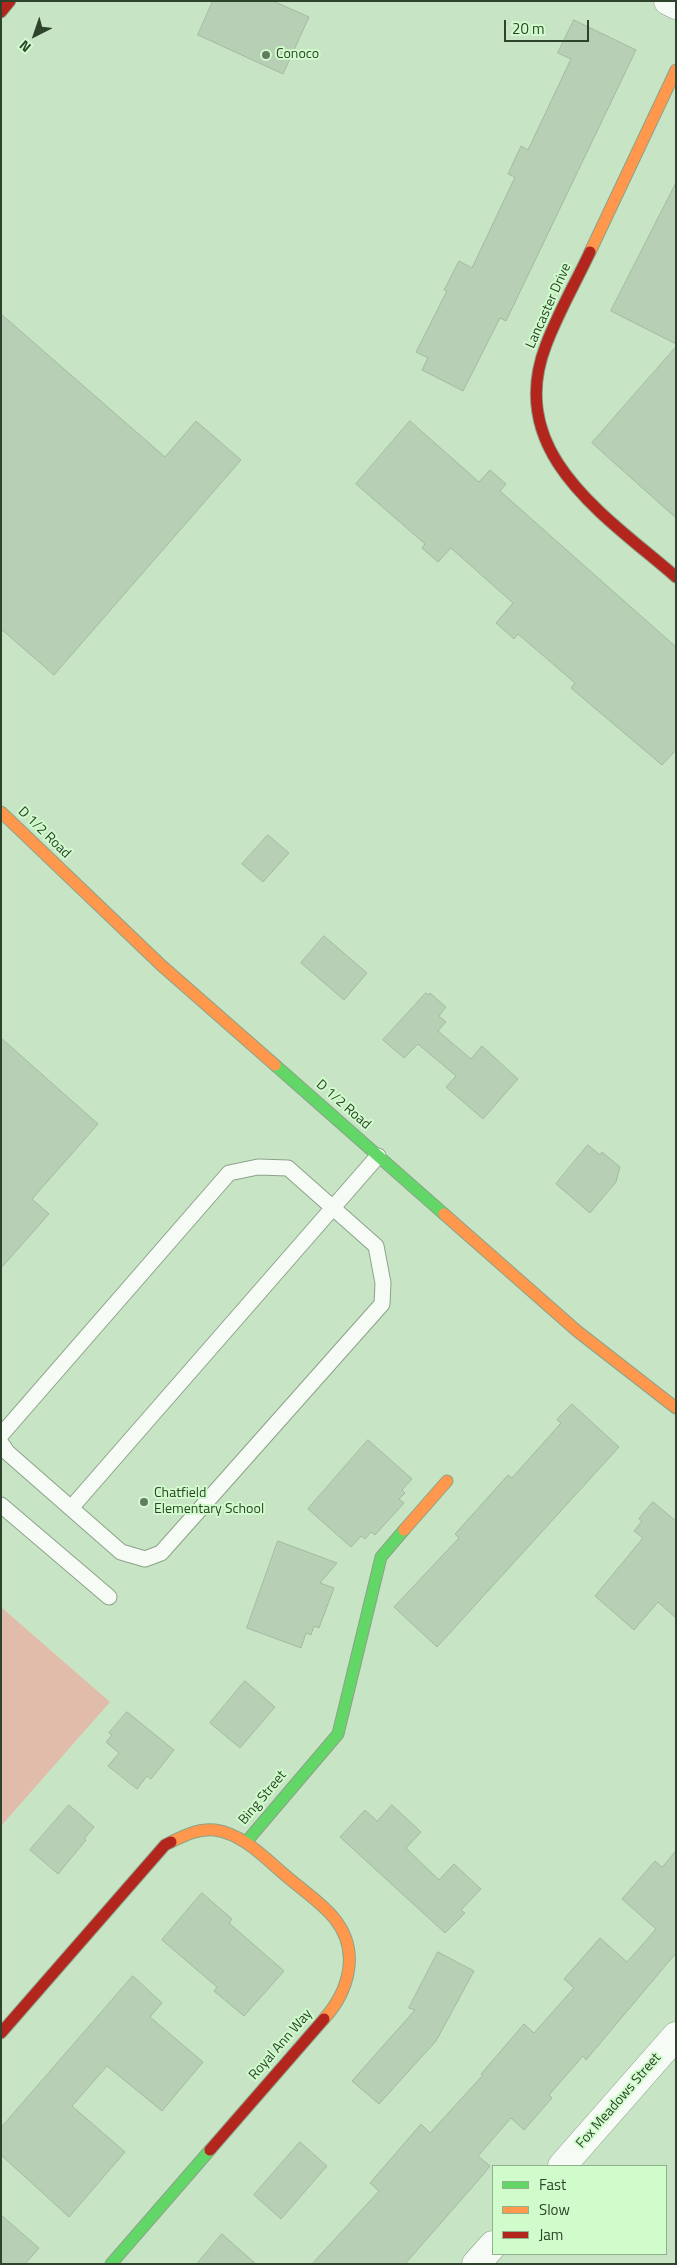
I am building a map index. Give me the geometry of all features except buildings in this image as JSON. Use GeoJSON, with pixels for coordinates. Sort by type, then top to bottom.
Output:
{"type":"FeatureCollection","features":[{"type":"Feature","properties":{"kind":"street"},"geometry":{"type":"LineString","coordinates":[[1,12],[10,1]]}},
{"type":"Feature","properties":{"kind":"street"},"geometry":{"type":"LineString","coordinates":[[668,1],[676,5]]}},
{"type":"Feature","properties":{"kind":"street","name":"Lancaster Drive"},"geometry":{"type":"LineString","coordinates":[[676,70],[546,345],[536,379],[536,397],[542,436],[550,456],[563,474],[577,490],[676,577]]}},
{"type":"Feature","properties":{"kind":"street","name":"D 1/2 Road"},"geometry":{"type":"LineString","coordinates":[[1,812],[161,965],[577,1331],[676,1408]]}},
{"type":"Feature","properties":{"kind":"street","name":"Bing Street"},"geometry":{"type":"LineString","coordinates":[[1,2033],[165,1845],[179,1836],[209,1830],[222,1831],[247,1841],[338,1734],[381,1557],[447,1481]]}},
{"type":"Feature","properties":{"kind":"street","name":"Royal Ann Way"},"geometry":{"type":"LineString","coordinates":[[111,2264],[336,2005],[349,1979],[349,1948],[343,1932],[334,1918],[247,1841]]}},
{"type":"Feature","properties":{"kind":"street","name":"Fox Meadows Street"},"geometry":{"type":"LineString","coordinates":[[563,2165],[676,2036]]}},
{"type":"Feature","properties":{"kind":"street"},"geometry":{"type":"LineString","coordinates":[[476,2264],[492,2246]]}},
{"type":"Feature","properties":{"kind":"lane"},"geometry":{"type":"LineString","coordinates":[[71,1508],[378,1156]]}},
{"type":"Feature","properties":{"kind":"lane"},"geometry":{"type":"LineString","coordinates":[[1,1435],[229,1173],[258,1167],[288,1168],[376,1246],[383,1283],[382,1304],[161,1554],[144,1559],[121,1552],[8,1453],[1,1443]]}},
{"type":"Feature","properties":{"kind":"lane"},"geometry":{"type":"LineString","coordinates":[[1,1505],[109,1597]]}},
{"type":"Feature","properties":{"kind":"shaded area"},"geometry":{"type":"Polygon","coordinates":[[[1,1607],[110,1702],[1,1826],[1,1607]]]}},
{"type":"Feature","properties":{"kind":"traffic: fast"},"geometry":{"type":"LineString","coordinates":[[275,1065],[444,1214]]}},
{"type":"Feature","properties":{"kind":"traffic: fast"},"geometry":{"type":"LineString","coordinates":[[247,1841],[338,1734],[381,1557],[404,1530]]}},
{"type":"Feature","properties":{"kind":"traffic: fast"},"geometry":{"type":"LineString","coordinates":[[111,2264],[210,2150]]}},
{"type":"Feature","properties":{"kind":"traffic: slow"},"geometry":{"type":"LineString","coordinates":[[590,252],[676,70]]}},
{"type":"Feature","properties":{"kind":"traffic: slow"},"geometry":{"type":"LineString","coordinates":[[1,812],[161,965],[275,1065]]}},
{"type":"Feature","properties":{"kind":"traffic: slow"},"geometry":{"type":"LineString","coordinates":[[444,1214],[577,1331],[676,1408]]}},
{"type":"Feature","properties":{"kind":"traffic: slow"},"geometry":{"type":"LineString","coordinates":[[404,1530],[447,1481]]}},
{"type":"Feature","properties":{"kind":"traffic: slow"},"geometry":{"type":"LineString","coordinates":[[171,1842],[204,1830],[215,1830],[235,1836],[261,1854],[329,1912],[342,1931],[349,1957],[348,1970],[340,1996],[324,2019]]}},
{"type":"Feature","properties":{"kind":"traffic: jam"},"geometry":{"type":"LineString","coordinates":[[1,12],[10,1]]}},
{"type":"Feature","properties":{"kind":"traffic: jam"},"geometry":{"type":"LineString","coordinates":[[590,252],[546,345],[537,383],[539,418],[550,450],[569,479],[620,530],[676,577]]}},
{"type":"Feature","properties":{"kind":"traffic: jam"},"geometry":{"type":"LineString","coordinates":[[1,2033],[165,1845],[171,1842]]}},
{"type":"Feature","properties":{"kind":"traffic: jam"},"geometry":{"type":"LineString","coordinates":[[210,2150],[324,2019]]}},
{"type":"Feature","properties":{"kind":"place","name":"Conoco"},"geometry":{"type":"Point","coordinates":[266,55]}},
{"type":"Feature","properties":{"kind":"place","name":"Chatfield Elementary School"},"geometry":{"type":"Point","coordinates":[144,1502]}}]}
